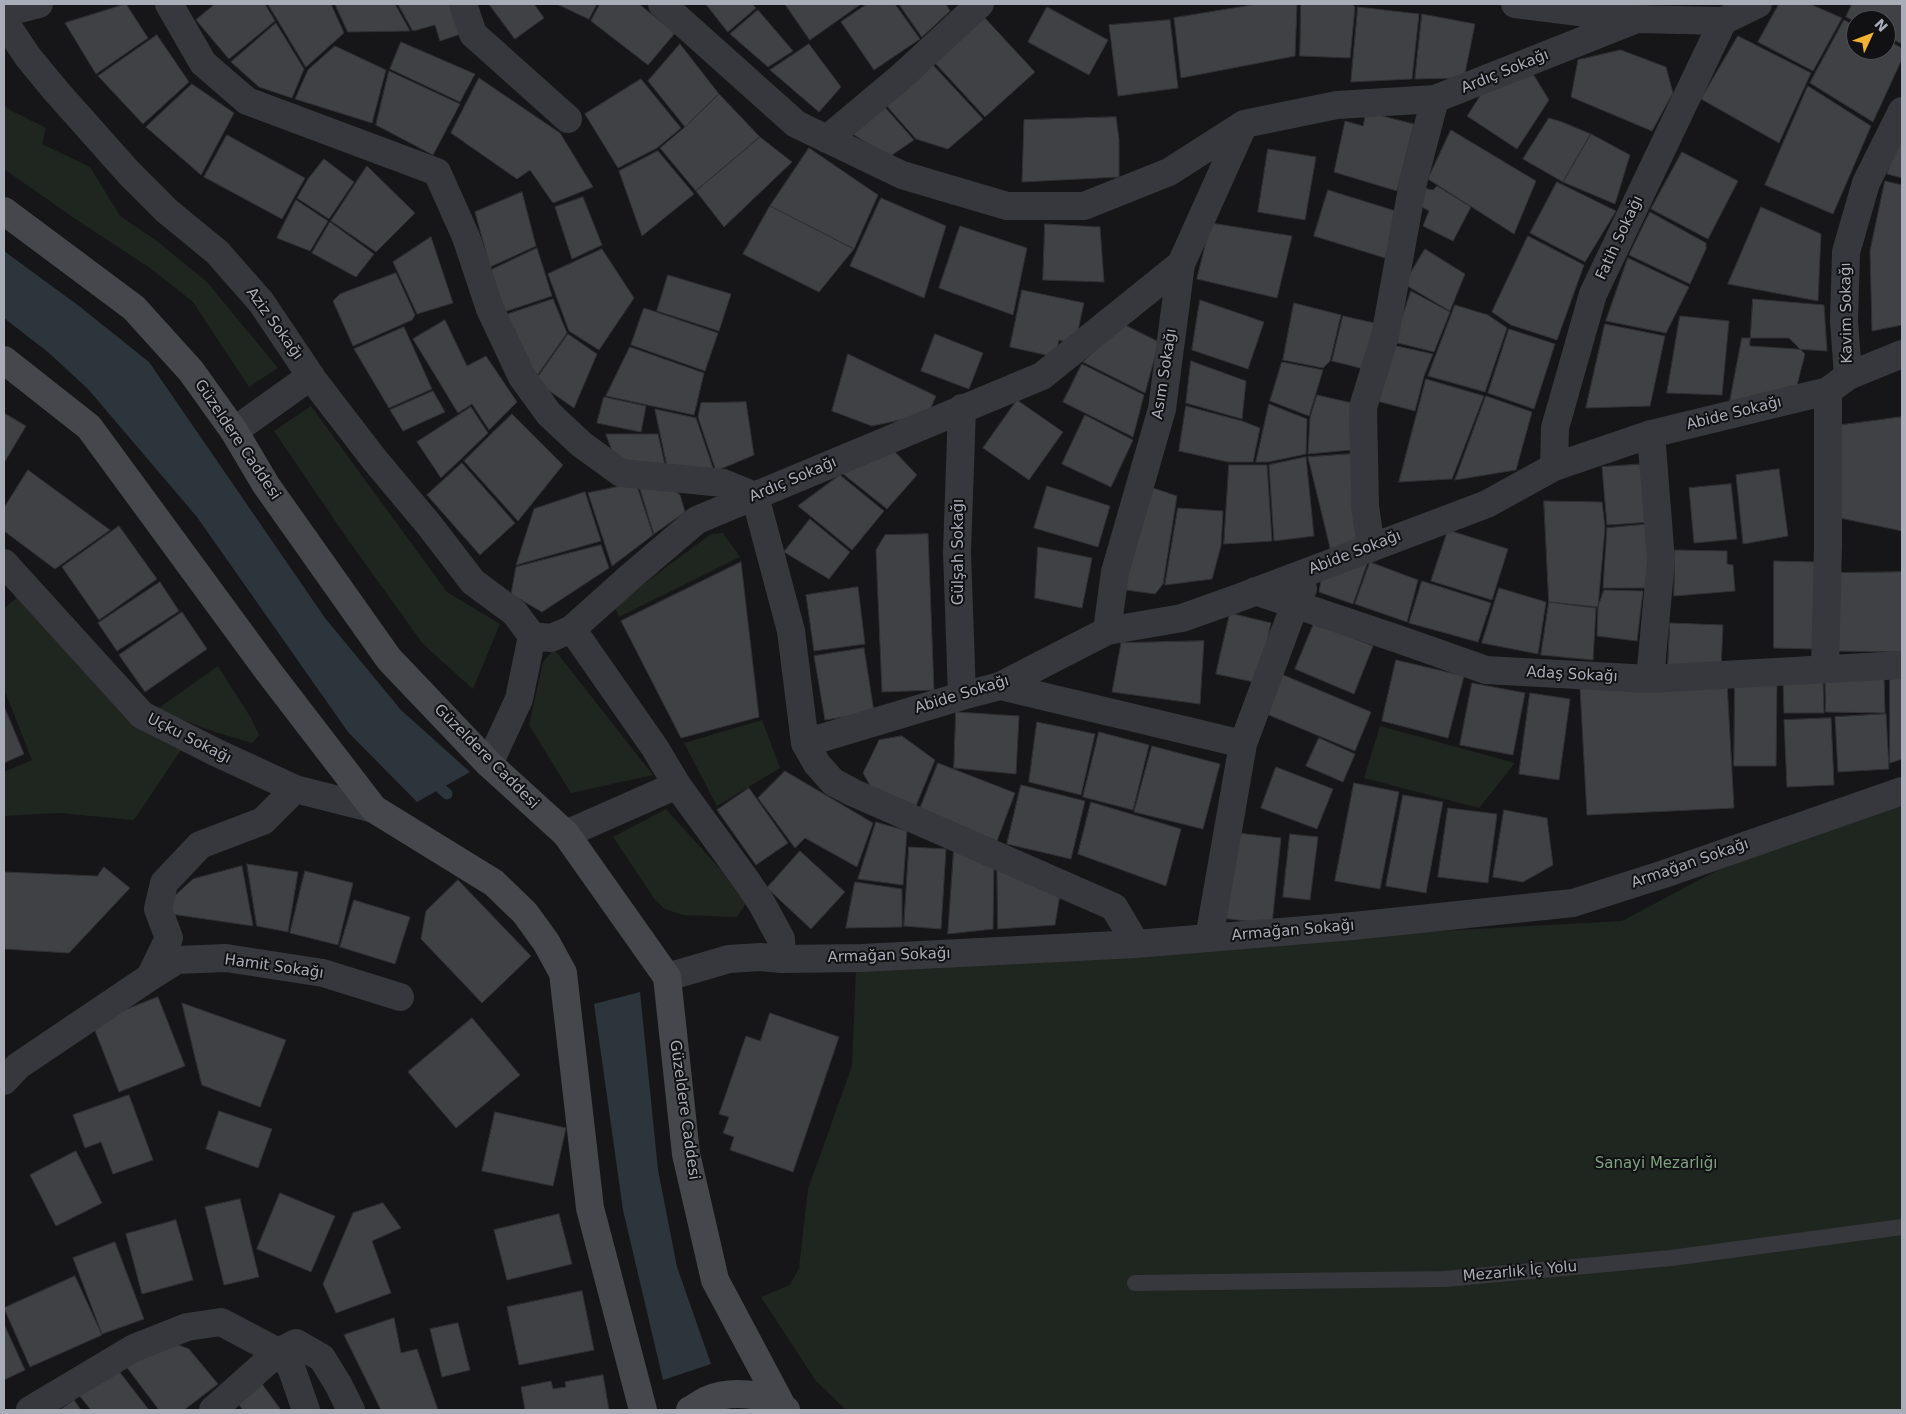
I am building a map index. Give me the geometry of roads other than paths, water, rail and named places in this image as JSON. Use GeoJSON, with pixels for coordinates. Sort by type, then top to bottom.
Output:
{"type":"FeatureCollection","features":[{"type":"Feature","properties":{"kind":"main road","name":"Güzeldere Caddesi"},"geometry":{"type":"LineString","coordinates":[[4,211],[134,308],[191,371],[234,431],[266,485],[389,659],[489,764],[566,834],[667,976],[686,1154],[715,1280],[784,1408]]}},
{"type":"Feature","properties":{"kind":"main road"},"geometry":{"type":"LineString","coordinates":[[4,360],[89,427],[268,671],[374,810],[494,883],[525,913],[546,942],[563,973],[590,1208],[643,1410]]}},
{"type":"Feature","properties":{"kind":"main road"},"geometry":{"type":"LineString","coordinates":[[690,1410],[708,1400],[733,1394],[758,1396],[784,1408]]}},
{"type":"Feature","properties":{"kind":"street"},"geometry":{"type":"LineString","coordinates":[[4,13],[39,4]]}},
{"type":"Feature","properties":{"kind":"street"},"geometry":{"type":"LineString","coordinates":[[169,4],[203,63],[247,101],[437,172],[466,237],[490,309],[522,377],[549,414],[581,444],[621,473],[723,483],[755,496],[791,631],[805,743],[817,764],[833,782],[854,793],[1114,907],[1136,944]]}},
{"type":"Feature","properties":{"kind":"street"},"geometry":{"type":"LineString","coordinates":[[463,4],[473,34],[568,120]]}},
{"type":"Feature","properties":{"kind":"street"},"geometry":{"type":"LineString","coordinates":[[662,4],[796,124],[902,175],[1007,206],[1084,206],[1170,172],[1244,124]]}},
{"type":"Feature","properties":{"kind":"street"},"geometry":{"type":"LineString","coordinates":[[827,139],[901,77],[980,4]]}},
{"type":"Feature","properties":{"kind":"street"},"geometry":{"type":"LineString","coordinates":[[1515,4],[1637,19]]}},
{"type":"Feature","properties":{"kind":"street","name":"Ardıç Sokağı"},"geometry":{"type":"LineString","coordinates":[[1244,124],[1337,105],[1435,99],[1637,19],[1723,21],[1758,4]]}},
{"type":"Feature","properties":{"kind":"street","name":"Aziz Sokağı"},"geometry":{"type":"LineString","coordinates":[[4,21],[28,57],[129,173],[167,211],[217,252],[261,302],[311,376],[374,459],[430,526],[473,582],[515,613],[532,636]]}},
{"type":"Feature","properties":{"kind":"street","name":"Fatih Sokağı"},"geometry":{"type":"LineString","coordinates":[[1554,467],[1555,428],[1593,294],[1723,21]]}},
{"type":"Feature","properties":{"kind":"street"},"geometry":{"type":"LineString","coordinates":[[1371,548],[1365,506],[1363,407],[1385,336],[1413,184],[1435,99]]}},
{"type":"Feature","properties":{"kind":"street","name":"Kavim Sokağı"},"geometry":{"type":"LineString","coordinates":[[1825,669],[1828,546],[1838,384],[1844,321],[1846,252],[1866,183],[1902,111]]}},
{"type":"Feature","properties":{"kind":"street","name":"Asım Sokağı"},"geometry":{"type":"LineString","coordinates":[[1107,632],[1115,572],[1162,409],[1181,264],[1244,124]]}},
{"type":"Feature","properties":{"kind":"street","name":"Ardıç Sokağı"},"geometry":{"type":"LineString","coordinates":[[532,636],[551,638],[572,629],[697,520],[1042,376],[1181,264]]}},
{"type":"Feature","properties":{"kind":"street","name":"Abide Sokağı"},"geometry":{"type":"LineString","coordinates":[[805,743],[1000,686],[1107,632],[1182,618],[1487,504],[1554,467],[1651,434],[1838,384],[1902,354]]}},
{"type":"Feature","properties":{"kind":"street"},"geometry":{"type":"LineString","coordinates":[[234,431],[311,376]]}},
{"type":"Feature","properties":{"kind":"street","name":"Gülşah Sokağı"},"geometry":{"type":"LineString","coordinates":[[962,408],[957,552],[962,696]]}},
{"type":"Feature","properties":{"kind":"street"},"geometry":{"type":"LineString","coordinates":[[1650,679],[1661,560],[1651,434]]}},
{"type":"Feature","properties":{"kind":"street","name":"Uçku Sokağı"},"geometry":{"type":"LineString","coordinates":[[4,563],[142,715],[214,752],[295,790],[374,810]]}},
{"type":"Feature","properties":{"kind":"street"},"geometry":{"type":"LineString","coordinates":[[1209,938],[1243,744],[1295,604],[1314,569]]}},
{"type":"Feature","properties":{"kind":"street","name":"Adaş Sokağı"},"geometry":{"type":"LineString","coordinates":[[1255,591],[1486,670],[1650,679],[1902,665]]}},
{"type":"Feature","properties":{"kind":"street"},"geometry":{"type":"LineString","coordinates":[[572,629],[655,748],[677,785],[762,904],[781,939],[782,960]]}},
{"type":"Feature","properties":{"kind":"street"},"geometry":{"type":"LineString","coordinates":[[489,764],[519,699],[532,636]]}},
{"type":"Feature","properties":{"kind":"street"},"geometry":{"type":"LineString","coordinates":[[1000,686],[1243,744]]}},
{"type":"Feature","properties":{"kind":"street"},"geometry":{"type":"LineString","coordinates":[[566,834],[677,785]]}},
{"type":"Feature","properties":{"kind":"street"},"geometry":{"type":"LineString","coordinates":[[150,977],[169,938],[158,909],[164,883],[200,845],[263,821],[295,790]]}},
{"type":"Feature","properties":{"kind":"street","name":"Armağan Sokağı"},"geometry":{"type":"LineString","coordinates":[[667,976],[729,959],[760,956],[782,960],[862,958],[1136,944],[1353,926],[1573,903],[1664,874],[1902,791]]}},
{"type":"Feature","properties":{"kind":"street","name":"Hamit Sokağı"},"geometry":{"type":"LineString","coordinates":[[4,1081],[18,1066],[177,960],[226,958],[323,973],[400,997]]}},
{"type":"Feature","properties":{"kind":"street"},"geometry":{"type":"LineString","coordinates":[[30,1410],[134,1348],[187,1327],[221,1322],[278,1352],[291,1367],[306,1410]]}},
{"type":"Feature","properties":{"kind":"street"},"geometry":{"type":"LineString","coordinates":[[214,1410],[278,1352],[296,1343],[322,1358],[338,1384],[350,1410]]}},
{"type":"Feature","properties":{"kind":"lane","name":"Mezarlık İç Yolu"},"geometry":{"type":"LineString","coordinates":[[1135,1283],[1445,1279],[1671,1258],[1902,1227]]}},
{"type":"Feature","properties":{"kind":"waterway"},"geometry":{"type":"LineString","coordinates":[[430,778],[447,794]]}},
{"type":"Feature","properties":{"kind":"park label","name":"Sanayi Mezarlığı"},"geometry":{"type":"Point","coordinates":[1656,1164]}}]}
